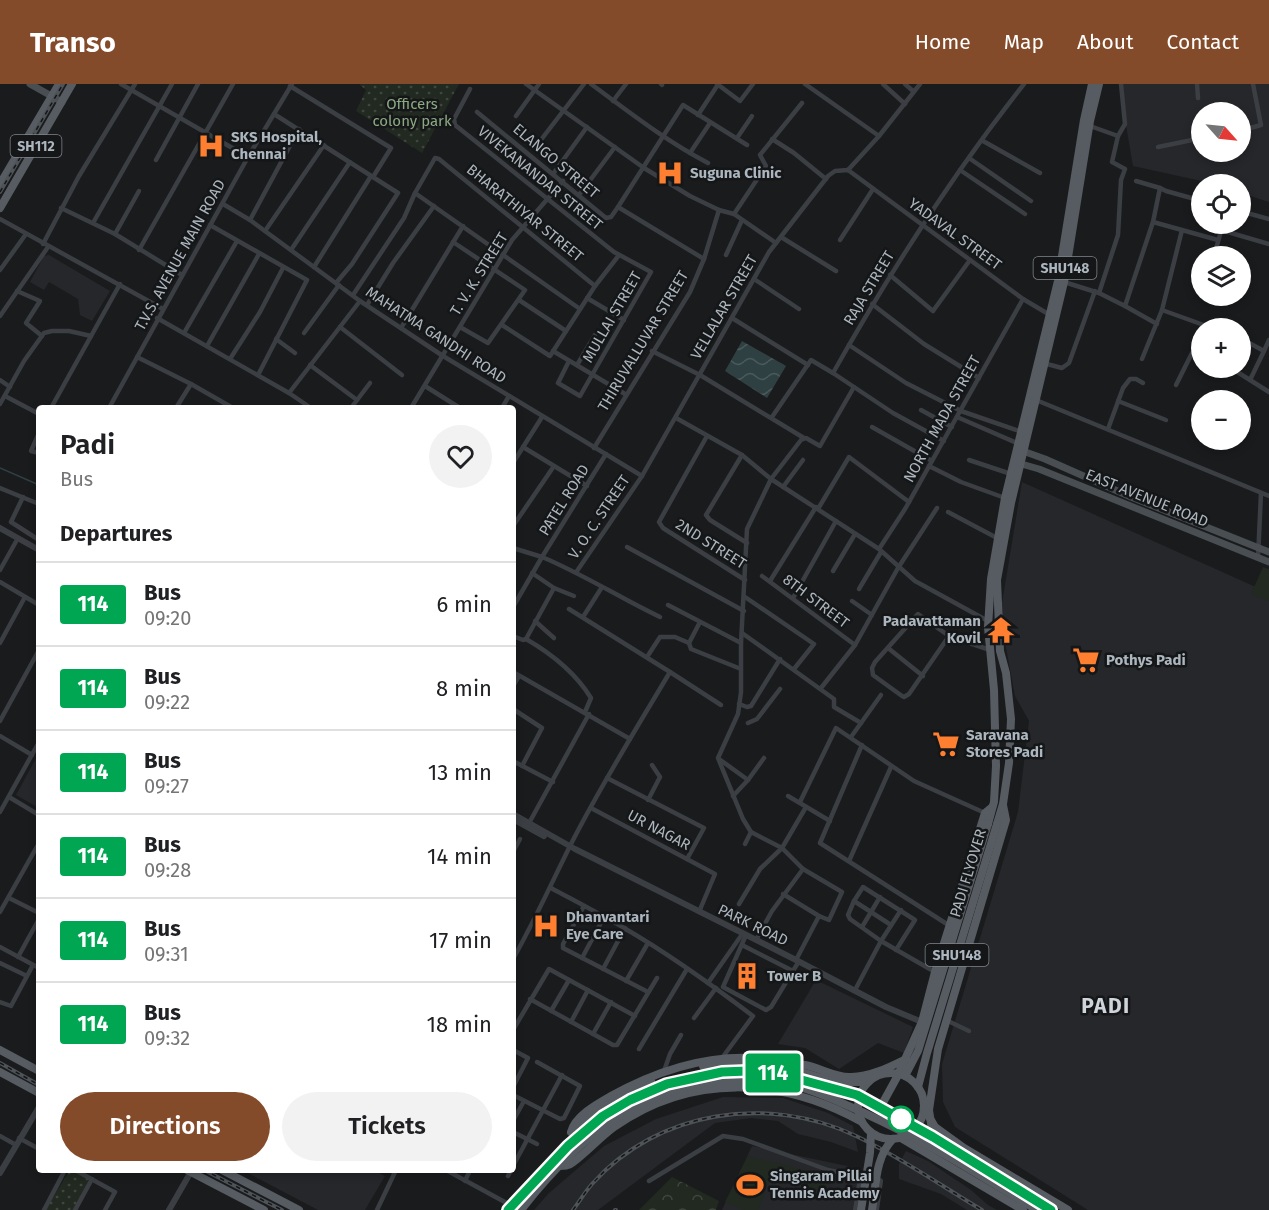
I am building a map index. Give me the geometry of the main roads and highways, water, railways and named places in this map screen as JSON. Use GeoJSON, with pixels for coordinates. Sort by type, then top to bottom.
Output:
{"type":"FeatureCollection","features":[{"type":"Feature","properties":{"kind":"main road"},"geometry":{"type":"LineString","coordinates":[[30,84],[62,102]]}},
{"type":"Feature","properties":{"kind":"main road","name":"SH112"},"geometry":{"type":"LineString","coordinates":[[0,184],[59,84]]}},
{"type":"Feature","properties":{"kind":"main road","name":"SH112"},"geometry":{"type":"LineString","coordinates":[[0,208],[72,84]]}},
{"type":"Feature","properties":{"kind":"main road","name":"SHU148"},"geometry":{"type":"LineString","coordinates":[[1020,448],[1036,400],[1053,316],[1084,120],[1092,84]]}},
{"type":"Feature","properties":{"kind":"main road","name":"SHU148"},"geometry":{"type":"LineString","coordinates":[[1003,804],[1009,763],[1011,719],[1006,672],[1000,651],[997,580],[1022,432],[1064,282],[1089,126],[1099,84]]}},
{"type":"Feature","properties":{"kind":"main road","name":"EAST AVENUE ROAD"},"geometry":{"type":"LineString","coordinates":[[1020,448],[1131,497],[1269,552]]}},
{"type":"Feature","properties":{"kind":"main road","name":"SHU148"},"geometry":{"type":"LineString","coordinates":[[992,807],[996,766],[996,720],[988,621],[991,579],[1005,498],[1011,474],[1017,463]]}},
{"type":"Feature","properties":{"kind":"main road","name":"EAST AVENUE ROAD"},"geometry":{"type":"LineString","coordinates":[[1017,463],[1039,469],[1269,562]]}},
{"type":"Feature","properties":{"kind":"main road"},"geometry":{"type":"LineString","coordinates":[[933,1137],[929,1110],[938,1049],[1006,820],[1003,804]]}},
{"type":"Feature","properties":{"kind":"main road","name":"PADI FLYOVER"},"geometry":{"type":"LineString","coordinates":[[918,1087],[1003,804]]}},
{"type":"Feature","properties":{"kind":"main road"},"geometry":{"type":"LineString","coordinates":[[880,1107],[906,1059],[922,1022],[935,972],[985,813],[992,807]]}},
{"type":"Feature","properties":{"kind":"main road","name":"PADI FLYOVER"},"geometry":{"type":"LineString","coordinates":[[905,1076],[918,1051],[992,807]]}},
{"type":"Feature","properties":{"kind":"main road"},"geometry":{"type":"LineString","coordinates":[[915,1040],[938,1049]]}},
{"type":"Feature","properties":{"kind":"main road"},"geometry":{"type":"LineString","coordinates":[[0,1050],[36,1069]]}},
{"type":"Feature","properties":{"kind":"main road"},"geometry":{"type":"LineString","coordinates":[[568,1146],[575,1129],[573,1125],[587,1112],[638,1082],[664,1071],[696,1062],[722,1058],[757,1058],[805,1065],[847,1077],[859,1076],[893,1066],[906,1059]]}},
{"type":"Feature","properties":{"kind":"main road"},"geometry":{"type":"LineString","coordinates":[[575,1129],[633,1089],[677,1072],[706,1065],[761,1063],[808,1073],[835,1082],[868,1082]]}},
{"type":"Feature","properties":{"kind":"main road"},"geometry":{"type":"LineString","coordinates":[[510,1208],[568,1146],[603,1116],[630,1100],[667,1084],[722,1072],[748,1071],[776,1073],[857,1095],[933,1137],[1051,1210]]}},
{"type":"Feature","properties":{"kind":"main road"},"geometry":{"type":"LineString","coordinates":[[820,1086],[826,1071]]}},
{"type":"Feature","properties":{"kind":"main road"},"geometry":{"type":"LineString","coordinates":[[0,1072],[36,1091]]}},
{"type":"Feature","properties":{"kind":"main road"},"geometry":{"type":"LineString","coordinates":[[874,1210],[880,1158],[885,1148],[897,1138],[914,1129],[919,1123],[924,1108],[923,1097],[918,1087],[905,1076],[896,1073],[876,1076],[862,1090],[858,1101],[858,1112],[862,1122],[871,1133],[882,1138],[897,1138],[1023,1210]]}},
{"type":"Feature","properties":{"kind":"main road"},"geometry":{"type":"LineString","coordinates":[[521,1210],[559,1166],[596,1131],[634,1107],[659,1096],[700,1085],[731,1080],[784,1083],[834,1099],[937,1148],[1037,1210]]}},
{"type":"Feature","properties":{"kind":"main road"},"geometry":{"type":"LineString","coordinates":[[559,1166],[571,1165],[615,1126],[634,1115],[675,1097],[704,1089],[752,1087],[778,1090],[830,1106],[862,1122]]}},
{"type":"Feature","properties":{"kind":"main road"},"geometry":{"type":"LineString","coordinates":[[924,1108],[935,1127],[964,1148],[1068,1210]]}},
{"type":"Feature","properties":{"kind":"main road"},"geometry":{"type":"LineString","coordinates":[[858,1210],[870,1153],[871,1133]]}},
{"type":"Feature","properties":{"kind":"main road"},"geometry":{"type":"LineString","coordinates":[[194,1173],[264,1210]]}},
{"type":"Feature","properties":{"kind":"main road"},"geometry":{"type":"LineString","coordinates":[[228,1173],[299,1210]]}},
{"type":"Feature","properties":{"kind":"water"},"geometry":{"type":"Polygon","coordinates":[[[742,341],[786,366],[767,398],[725,371],[742,341]]]}},
{"type":"Feature","properties":{"kind":"waterway"},"geometry":{"type":"LineString","coordinates":[[0,468],[36,484]]}},
{"type":"Feature","properties":{"kind":"railway"},"geometry":{"type":"LineString","coordinates":[[0,192],[63,84]]}},
{"type":"Feature","properties":{"kind":"railway"},"geometry":{"type":"LineString","coordinates":[[0,1063],[36,1083]]}},
{"type":"Feature","properties":{"kind":"railway"},"geometry":{"type":"LineString","coordinates":[[573,1210],[592,1184],[619,1159],[649,1139],[681,1125],[716,1116],[751,1113],[787,1115],[822,1123],[856,1136],[904,1162],[982,1210]]}},
{"type":"Feature","properties":{"kind":"railway"},"geometry":{"type":"LineString","coordinates":[[210,1173],[282,1210]]}},
{"type":"Feature","properties":{"kind":"place","name":"SKS Hospital, Chennai"},"geometry":{"type":"Point","coordinates":[211,146]}},
{"type":"Feature","properties":{"kind":"place","name":"Suguna Clinic"},"geometry":{"type":"Point","coordinates":[670,173]}},
{"type":"Feature","properties":{"kind":"place","name":"Padavattaman Kovil"},"geometry":{"type":"Point","coordinates":[1001,630]}},
{"type":"Feature","properties":{"kind":"place","name":"Pothys Padi"},"geometry":{"type":"Point","coordinates":[1086,660]}},
{"type":"Feature","properties":{"kind":"place","name":"Saravana Stores Padi"},"geometry":{"type":"Point","coordinates":[946,744]}},
{"type":"Feature","properties":{"kind":"place","name":"Dhanvantari Eye Care"},"geometry":{"type":"Point","coordinates":[546,926]}},
{"type":"Feature","properties":{"kind":"place","name":"Tower B"},"geometry":{"type":"Point","coordinates":[747,976]}},
{"type":"Feature","properties":{"kind":"place","name":"Singaram Pillai Tennis Academy"},"geometry":{"type":"Point","coordinates":[750,1185]}},
{"type":"Feature","properties":{"kind":"district","name":"PADI"},"geometry":{"type":"Point","coordinates":[1106,1006]}},
{"type":"Feature","properties":{"kind":"park label","name":"Officers colony park"},"geometry":{"type":"Point","coordinates":[412,112]}}]}
